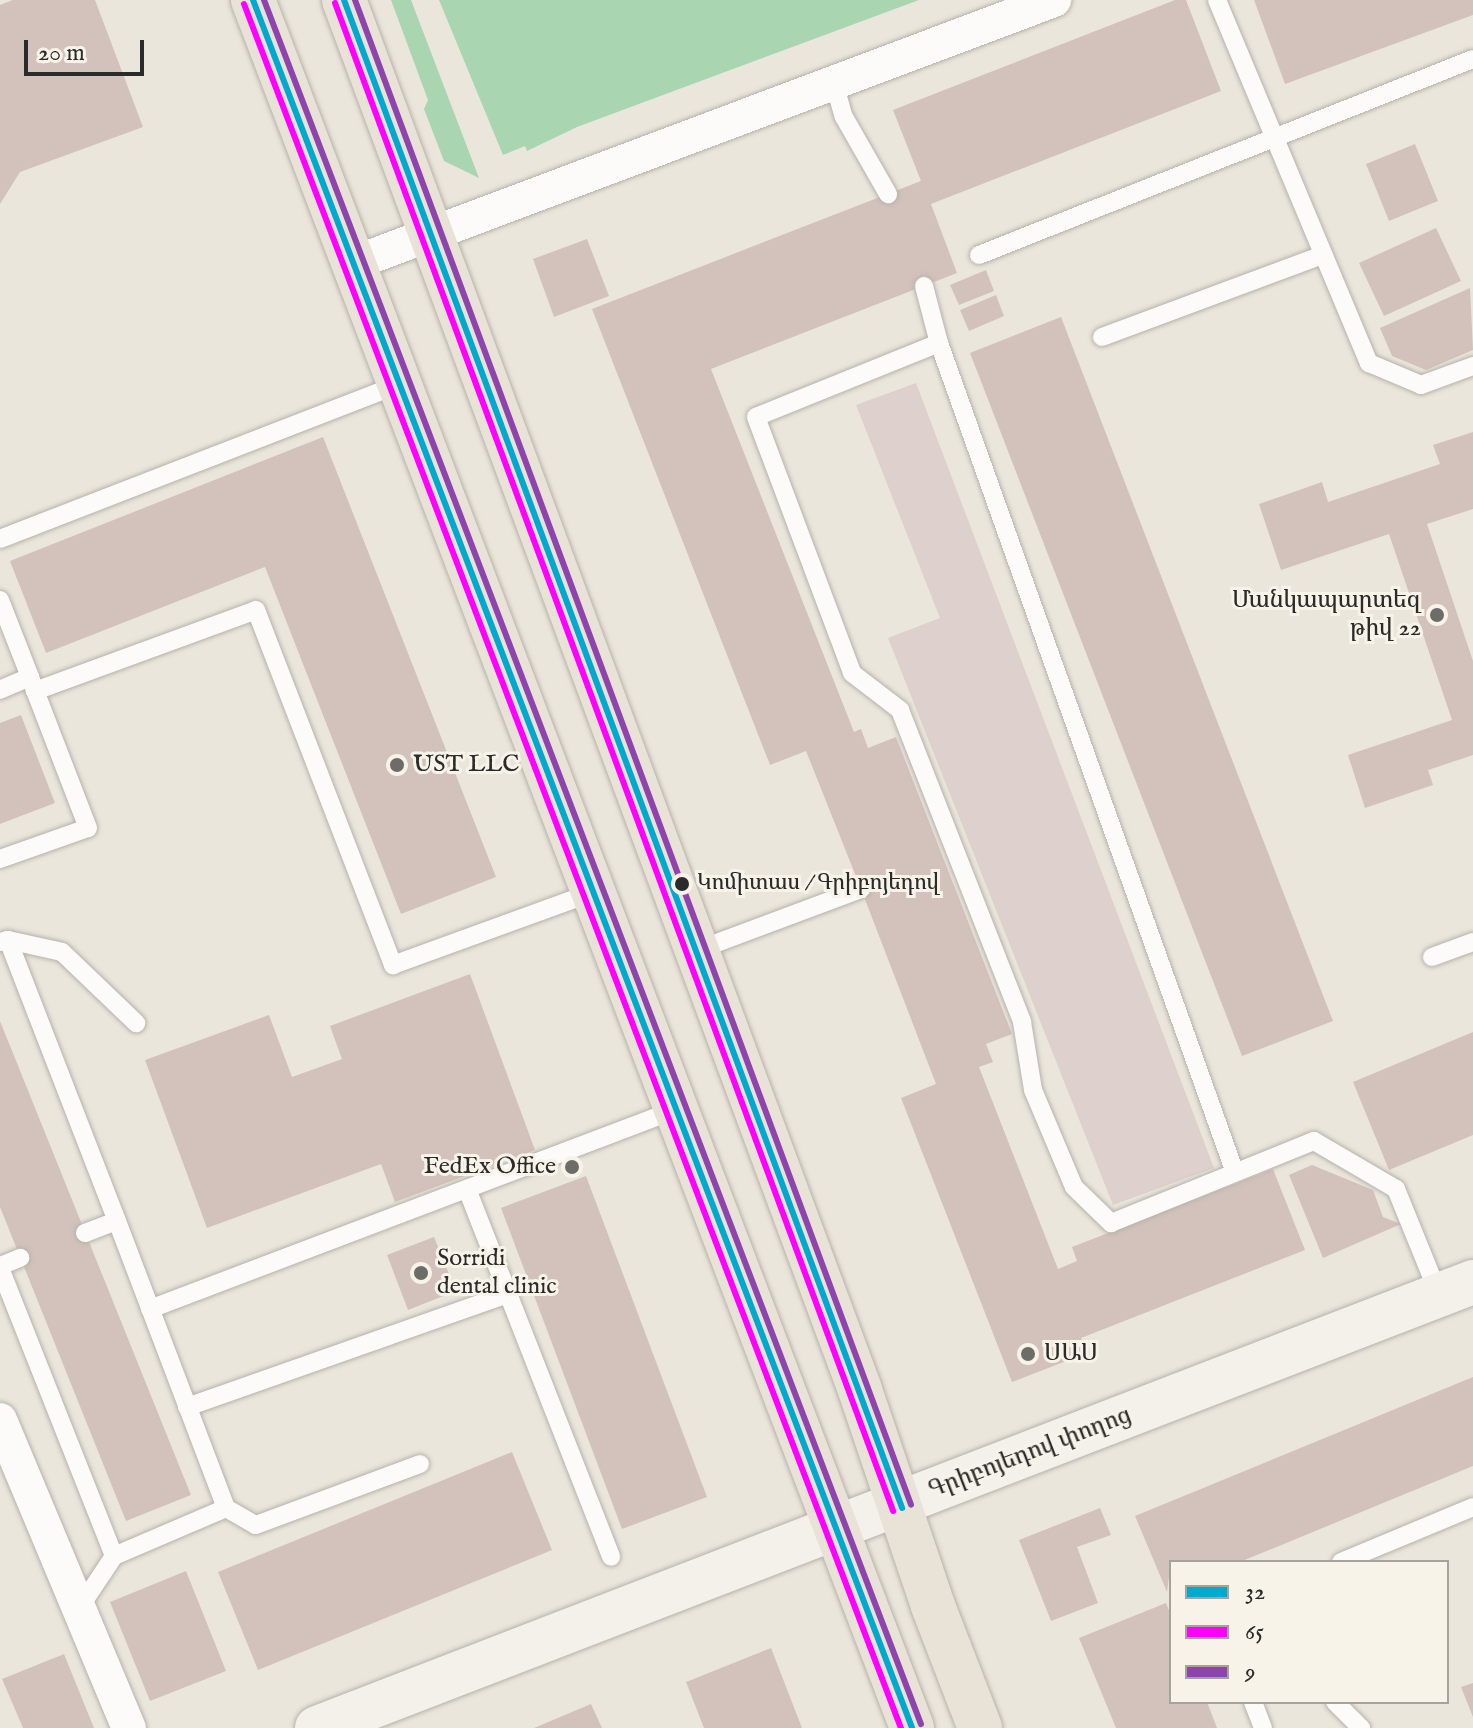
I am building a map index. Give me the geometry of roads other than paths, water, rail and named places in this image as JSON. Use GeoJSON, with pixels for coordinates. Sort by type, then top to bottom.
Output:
{"type":"FeatureCollection","features":[{"type":"Feature","properties":{"kind":"main road"},"geometry":{"type":"LineString","coordinates":[[253,0],[912,1728]]}},
{"type":"Feature","properties":{"kind":"main road"},"geometry":{"type":"LineString","coordinates":[[344,0],[698,950],[980,1728]]}},
{"type":"Feature","properties":{"kind":"street"},"geometry":{"type":"LineString","coordinates":[[354,263],[431,231],[1054,0]]}},
{"type":"Feature","properties":{"kind":"street","name":"Գրիբոյեդով փողոց"},"geometry":{"type":"LineString","coordinates":[[388,1728],[841,1540],[1462,1296]]}},
{"type":"Feature","properties":{"kind":"street"},"geometry":{"type":"LineString","coordinates":[[0,1420],[129,1728]]}},
{"type":"Feature","properties":{"kind":"street","name":"Գրիբոյեդով փողոց"},"geometry":{"type":"LineString","coordinates":[[317,1728],[841,1540]]}},
{"type":"Feature","properties":{"kind":"lane"},"geometry":{"type":"LineString","coordinates":[[1217,0],[1369,363],[1421,385],[1473,366]]}},
{"type":"Feature","properties":{"kind":"lane"},"geometry":{"type":"LineString","coordinates":[[979,255],[1473,59]]}},
{"type":"Feature","properties":{"kind":"lane"},"geometry":{"type":"LineString","coordinates":[[834,83],[844,117],[888,194]]}},
{"type":"Feature","properties":{"kind":"lane"},"geometry":{"type":"LineString","coordinates":[[1102,337],[1323,255]]}},
{"type":"Feature","properties":{"kind":"lane"},"geometry":{"type":"LineString","coordinates":[[924,286],[940,347],[1234,1170]]}},
{"type":"Feature","properties":{"kind":"lane"},"geometry":{"type":"LineString","coordinates":[[940,347],[939,343],[756,417],[852,673],[900,710],[949,855],[1022,1022],[1033,1090],[1074,1187],[1111,1223],[1234,1170],[1314,1141],[1396,1189],[1462,1296]]}},
{"type":"Feature","properties":{"kind":"lane"},"geometry":{"type":"LineString","coordinates":[[0,539],[400,384]]}},
{"type":"Feature","properties":{"kind":"lane"},"geometry":{"type":"LineString","coordinates":[[0,600],[88,828],[0,859]]}},
{"type":"Feature","properties":{"kind":"lane"},"geometry":{"type":"LineString","coordinates":[[0,690],[33,684],[256,610],[393,965],[594,892]]}},
{"type":"Feature","properties":{"kind":"lane"},"geometry":{"type":"LineString","coordinates":[[698,950],[861,889]]}},
{"type":"Feature","properties":{"kind":"lane"},"geometry":{"type":"LineString","coordinates":[[4,941],[62,952],[136,1023]]}},
{"type":"Feature","properties":{"kind":"lane"},"geometry":{"type":"LineString","coordinates":[[4,941],[117,1221],[226,1508],[256,1525],[420,1464]]}},
{"type":"Feature","properties":{"kind":"lane"},"geometry":{"type":"LineString","coordinates":[[1432,957],[1473,942]]}},
{"type":"Feature","properties":{"kind":"lane"},"geometry":{"type":"LineString","coordinates":[[150,1309],[677,1109]]}},
{"type":"Feature","properties":{"kind":"lane"},"geometry":{"type":"LineString","coordinates":[[467,1189],[611,1557]]}},
{"type":"Feature","properties":{"kind":"lane"},"geometry":{"type":"LineString","coordinates":[[85,1233],[117,1221]]}},
{"type":"Feature","properties":{"kind":"lane"},"geometry":{"type":"LineString","coordinates":[[20,1258],[0,1267],[114,1556]]}},
{"type":"Feature","properties":{"kind":"lane"},"geometry":{"type":"LineString","coordinates":[[187,1407],[508,1294]]}},
{"type":"Feature","properties":{"kind":"lane"},"geometry":{"type":"LineString","coordinates":[[1346,1560],[1473,1507]]}},
{"type":"Feature","properties":{"kind":"lane"},"geometry":{"type":"LineString","coordinates":[[80,1607],[114,1556],[226,1508]]}},
{"type":"Feature","properties":{"kind":"lane"},"geometry":{"type":"LineString","coordinates":[[1254,1704],[1263,1728]]}},
{"type":"Feature","properties":{"kind":"lane"},"geometry":{"type":"LineString","coordinates":[[1337,1704],[1361,1728]]}},
{"type":"Feature","properties":{"kind":"place","name":"Մանկապարտեզ թիվ 22"},"geometry":{"type":"Point","coordinates":[1437,615]}},
{"type":"Feature","properties":{"kind":"place","name":"UST LLC"},"geometry":{"type":"Point","coordinates":[397,765]}},
{"type":"Feature","properties":{"kind":"place","name":"Կոմիտաս / Գրիբոյեդով"},"geometry":{"type":"Point","coordinates":[682,884]}},
{"type":"Feature","properties":{"kind":"place","name":"FedEx Office"},"geometry":{"type":"Point","coordinates":[572,1167]}},
{"type":"Feature","properties":{"kind":"place","name":"Sorridi dental clinic"},"geometry":{"type":"Point","coordinates":[421,1273]}},
{"type":"Feature","properties":{"kind":"place","name":"ՍԱՍ"},"geometry":{"type":"Point","coordinates":[1028,1354]}}]}
